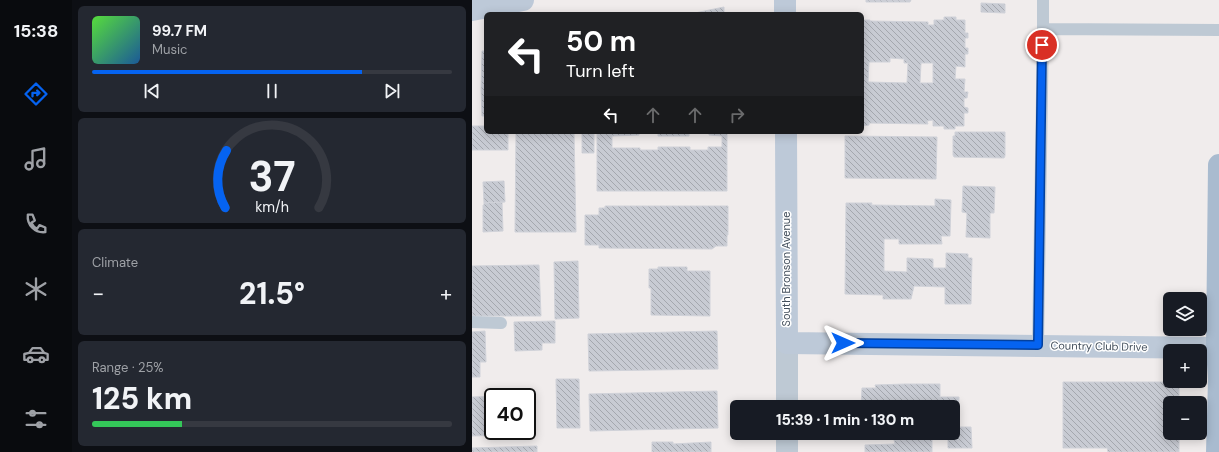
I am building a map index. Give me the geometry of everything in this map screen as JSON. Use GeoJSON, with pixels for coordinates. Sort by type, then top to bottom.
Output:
{"type":"FeatureCollection","features":[{"type":"Feature","properties":{"kind":"main road"},"geometry":{"type":"LineString","coordinates":[[1217,452],[1219,380],[1219,165]]}},
{"type":"Feature","properties":{"kind":"street"},"geometry":{"type":"LineString","coordinates":[[472,10],[523,0]]}},
{"type":"Feature","properties":{"kind":"street"},"geometry":{"type":"LineString","coordinates":[[785,0],[785,12]]}},
{"type":"Feature","properties":{"kind":"street","name":"South Bronson Avenue"},"geometry":{"type":"LineString","coordinates":[[786,134],[787,400]]}},
{"type":"Feature","properties":{"kind":"street","name":"Country Club Drive"},"geometry":{"type":"LineString","coordinates":[[787,343],[1218,348]]}},
{"type":"Feature","properties":{"kind":"street"},"geometry":{"type":"LineString","coordinates":[[787,440],[787,452]]}},
{"type":"Feature","properties":{"kind":"lane"},"geometry":{"type":"LineString","coordinates":[[1038,345],[1043,0]]}},
{"type":"Feature","properties":{"kind":"lane"},"geometry":{"type":"LineString","coordinates":[[1043,29],[1219,30]]}},
{"type":"Feature","properties":{"kind":"lane"},"geometry":{"type":"LineString","coordinates":[[472,322],[501,323]]}},
{"type":"Feature","properties":{"kind":"building"},"geometry":{"type":"Polygon","coordinates":[[[866,0],[911,0],[910,2],[866,2],[866,0]]]}},
{"type":"Feature","properties":{"kind":"building"},"geometry":{"type":"Polygon","coordinates":[[[981,3],[1005,4],[1005,13],[981,12],[981,3]]]}},
{"type":"Feature","properties":{"kind":"building"},"geometry":{"type":"Polygon","coordinates":[[[724,7],[724,12],[700,12],[724,7]]]}},
{"type":"Feature","properties":{"kind":"building"},"geometry":{"type":"Polygon","coordinates":[[[944,17],[956,17],[956,20],[965,20],[965,33],[968,33],[968,38],[965,38],[965,48],[968,48],[968,54],[965,54],[965,67],[956,66],[955,79],[965,79],[964,92],[968,92],[967,98],[964,98],[964,107],[968,108],[968,113],[964,113],[964,126],[955,126],[955,129],[944,129],[944,126],[933,126],[933,120],[927,121],[928,124],[869,123],[869,125],[864,126],[864,20],[928,22],[928,25],[934,25],[934,20],[944,20],[944,17]],[[890,58],[890,62],[869,62],[868,82],[907,83],[908,63],[904,63],[904,59],[890,58]],[[921,63],[920,83],[933,83],[933,63],[921,63]]]}},
{"type":"Feature","properties":{"kind":"building"},"geometry":{"type":"Polygon","coordinates":[[[482,51],[484,51],[484,116],[482,116],[482,51]]]}},
{"type":"Feature","properties":{"kind":"building"},"geometry":{"type":"Polygon","coordinates":[[[472,126],[484,126],[484,134],[508,134],[508,150],[472,150],[472,126]]]}},
{"type":"Feature","properties":{"kind":"building"},"geometry":{"type":"Polygon","coordinates":[[[955,132],[1005,132],[1004,158],[954,157],[953,136],[955,136],[955,132]]]}},
{"type":"Feature","properties":{"kind":"building"},"geometry":{"type":"Polygon","coordinates":[[[516,134],[574,134],[576,232],[515,232],[516,134]]]}},
{"type":"Feature","properties":{"kind":"building"},"geometry":{"type":"Polygon","coordinates":[[[582,134],[594,134],[594,153],[582,153],[582,134]]]}},
{"type":"Feature","properties":{"kind":"building"},"geometry":{"type":"Polygon","coordinates":[[[597,134],[639,134],[612,136],[612,148],[640,148],[640,150],[658,150],[658,147],[690,147],[690,150],[708,150],[708,147],[722,147],[722,136],[709,134],[727,134],[727,191],[597,191],[597,134]]]}},
{"type":"Feature","properties":{"kind":"building"},"geometry":{"type":"Polygon","coordinates":[[[658,134],[689,134],[689,136],[658,136],[658,134]]]}},
{"type":"Feature","properties":{"kind":"building"},"geometry":{"type":"Polygon","coordinates":[[[845,136],[937,137],[936,179],[845,178],[845,136]]]}},
{"type":"Feature","properties":{"kind":"building"},"geometry":{"type":"Polygon","coordinates":[[[504,181],[505,202],[484,203],[483,182],[504,181]]]}},
{"type":"Feature","properties":{"kind":"building"},"geometry":{"type":"Polygon","coordinates":[[[963,186],[995,187],[994,213],[990,213],[990,238],[966,237],[967,213],[962,212],[963,186]]]}},
{"type":"Feature","properties":{"kind":"building"},"geometry":{"type":"Polygon","coordinates":[[[935,199],[951,200],[950,236],[941,236],[942,244],[899,244],[899,239],[884,239],[884,271],[907,272],[907,258],[933,259],[933,268],[946,268],[946,253],[968,254],[968,258],[972,258],[971,304],[945,304],[945,287],[914,286],[911,299],[883,299],[883,295],[845,294],[846,203],[935,206],[935,199]]]}},
{"type":"Feature","properties":{"kind":"building"},"geometry":{"type":"Polygon","coordinates":[[[502,202],[503,231],[483,232],[484,203],[502,202]]]}},
{"type":"Feature","properties":{"kind":"building"},"geometry":{"type":"Polygon","coordinates":[[[605,206],[728,206],[727,246],[716,246],[712,249],[599,248],[599,245],[585,245],[585,215],[599,215],[599,208],[605,208],[605,206]]]}},
{"type":"Feature","properties":{"kind":"building"},"geometry":{"type":"Polygon","coordinates":[[[578,261],[579,318],[555,319],[554,262],[578,261]]]}},
{"type":"Feature","properties":{"kind":"building"},"geometry":{"type":"Polygon","coordinates":[[[539,265],[541,316],[472,316],[472,266],[539,265]]]}},
{"type":"Feature","properties":{"kind":"building"},"geometry":{"type":"Polygon","coordinates":[[[658,267],[687,267],[687,271],[710,271],[710,316],[651,315],[649,269],[658,269],[658,267]]]}},
{"type":"Feature","properties":{"kind":"building"},"geometry":{"type":"Polygon","coordinates":[[[555,321],[555,343],[542,343],[542,350],[515,351],[514,322],[555,321]]]}},
{"type":"Feature","properties":{"kind":"building"},"geometry":{"type":"Polygon","coordinates":[[[485,331],[486,362],[480,362],[480,377],[472,377],[472,332],[485,331]]]}},
{"type":"Feature","properties":{"kind":"building"},"geometry":{"type":"Polygon","coordinates":[[[717,331],[718,369],[589,371],[588,334],[717,331]]]}},
{"type":"Feature","properties":{"kind":"building"},"geometry":{"type":"Polygon","coordinates":[[[556,379],[579,379],[580,428],[557,428],[556,379]]]}},
{"type":"Feature","properties":{"kind":"building"},"geometry":{"type":"Polygon","coordinates":[[[1063,382],[1163,382],[1163,388],[1179,388],[1179,396],[1163,396],[1163,440],[1179,440],[1179,452],[1108,452],[1107,448],[1063,448],[1063,382]]]}},
{"type":"Feature","properties":{"kind":"building"},"geometry":{"type":"Polygon","coordinates":[[[940,384],[940,397],[959,397],[959,400],[861,400],[862,388],[876,388],[875,385],[940,384]]]}},
{"type":"Feature","properties":{"kind":"building"},"geometry":{"type":"Polygon","coordinates":[[[717,391],[718,428],[590,431],[589,394],[717,391]]]}},
{"type":"Feature","properties":{"kind":"building"},"geometry":{"type":"Polygon","coordinates":[[[472,397],[484,397],[484,436],[472,436],[472,397]]]}},
{"type":"Feature","properties":{"kind":"building"},"geometry":{"type":"Polygon","coordinates":[[[960,427],[971,427],[972,448],[948,448],[948,440],[960,440],[960,427]]]}},
{"type":"Feature","properties":{"kind":"building"},"geometry":{"type":"Polygon","coordinates":[[[894,440],[932,440],[932,452],[865,452],[865,445],[895,444],[894,440]]]}},
{"type":"Feature","properties":{"kind":"building"},"geometry":{"type":"Polygon","coordinates":[[[652,442],[673,442],[673,444],[711,442],[711,452],[652,452],[652,442]]]}},
{"type":"Feature","properties":{"kind":"building"},"geometry":{"type":"Polygon","coordinates":[[[537,446],[537,452],[472,452],[472,448],[537,446]]]}},
{"type":"Feature","properties":{"kind":"route"},"geometry":{"type":"LineString","coordinates":[[843,343],[1038,345],[1042,45]]}}]}
